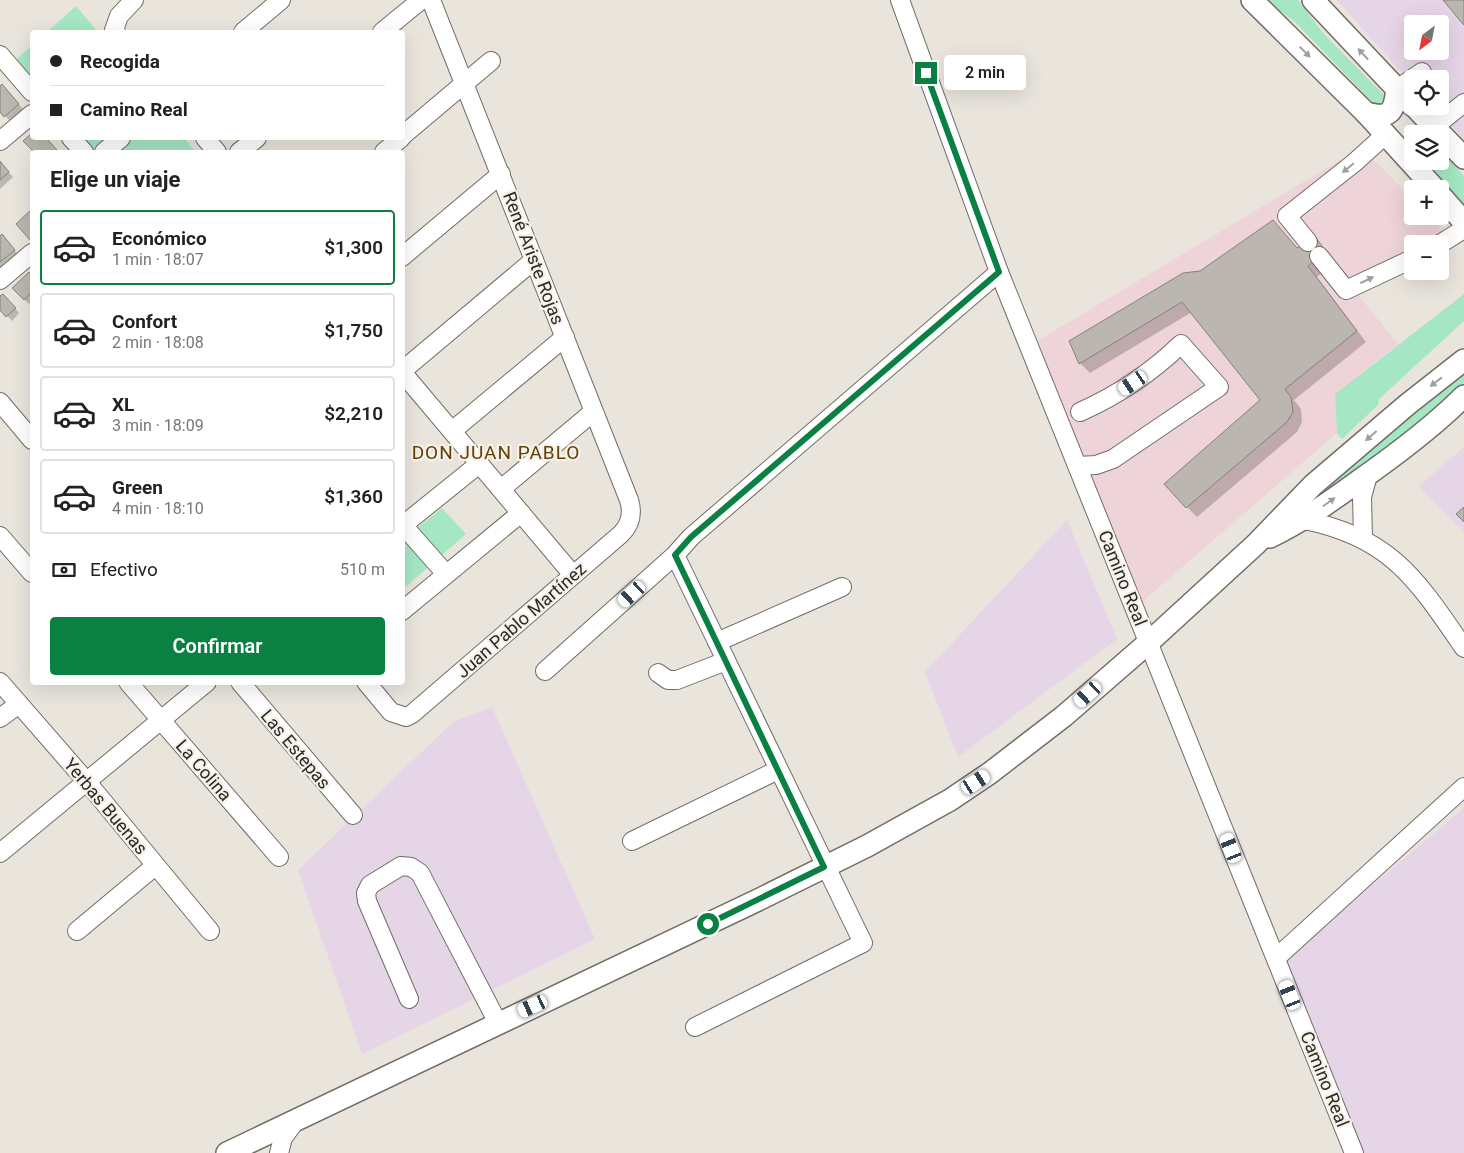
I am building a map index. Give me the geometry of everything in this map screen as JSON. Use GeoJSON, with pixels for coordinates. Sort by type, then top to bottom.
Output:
{"type":"FeatureCollection","features":[{"type":"Feature","properties":{"kind":"main road"},"geometry":{"type":"LineString","coordinates":[[1252,0],[1366,112],[1427,180]]}},
{"type":"Feature","properties":{"kind":"main road"},"geometry":{"type":"LineString","coordinates":[[1313,0],[1404,96]]}},
{"type":"Feature","properties":{"kind":"main road"},"geometry":{"type":"LineString","coordinates":[[1366,112],[1380,116],[1390,112],[1395,104],[1397,89]]}},
{"type":"Feature","properties":{"kind":"main road"},"geometry":{"type":"LineString","coordinates":[[1422,115],[1430,125]]}},
{"type":"Feature","properties":{"kind":"main road"},"geometry":{"type":"LineString","coordinates":[[1449,144],[1464,158]]}},
{"type":"Feature","properties":{"kind":"main road"},"geometry":{"type":"LineString","coordinates":[[1449,205],[1464,222]]}},
{"type":"Feature","properties":{"kind":"main road"},"geometry":{"type":"LineString","coordinates":[[227,1153],[824,867],[909,824],[990,773],[1064,716],[1148,643],[1256,544],[1313,485],[1408,404],[1464,360]]}},
{"type":"Feature","properties":{"kind":"main road"},"geometry":{"type":"LineString","coordinates":[[1256,544],[1304,520],[1368,475],[1441,419],[1464,396]]}},
{"type":"Feature","properties":{"kind":"street"},"geometry":{"type":"LineString","coordinates":[[116,30],[119,16],[134,0]]}},
{"type":"Feature","properties":{"kind":"street"},"geometry":{"type":"LineString","coordinates":[[245,30],[281,0]]}},
{"type":"Feature","properties":{"kind":"street"},"geometry":{"type":"LineString","coordinates":[[384,30],[421,0]]}},
{"type":"Feature","properties":{"kind":"street","name":"René Ariste Rojas"},"geometry":{"type":"LineString","coordinates":[[431,0],[629,500],[631,518]]}},
{"type":"Feature","properties":{"kind":"street","name":"Camino Real"},"geometry":{"type":"LineString","coordinates":[[900,0],[999,272],[1141,619],[1148,643],[1276,958],[1348,1149]]}},
{"type":"Feature","properties":{"kind":"street"},"geometry":{"type":"LineString","coordinates":[[0,54],[30,90]]}},
{"type":"Feature","properties":{"kind":"street"},"geometry":{"type":"LineString","coordinates":[[405,134],[491,60]]}},
{"type":"Feature","properties":{"kind":"street"},"geometry":{"type":"LineString","coordinates":[[1397,89],[1404,84]]}},
{"type":"Feature","properties":{"kind":"street"},"geometry":{"type":"LineString","coordinates":[[1448,125],[1464,103]]}},
{"type":"Feature","properties":{"kind":"street"},"geometry":{"type":"LineString","coordinates":[[0,141],[30,116]]}},
{"type":"Feature","properties":{"kind":"street"},"geometry":{"type":"LineString","coordinates":[[1385,135],[1354,164],[1288,216],[1346,290],[1404,263]]}},
{"type":"Feature","properties":{"kind":"street"},"geometry":{"type":"LineString","coordinates":[[73,140],[82,150]]}},
{"type":"Feature","properties":{"kind":"street"},"geometry":{"type":"LineString","coordinates":[[106,150],[119,140]]}},
{"type":"Feature","properties":{"kind":"street"},"geometry":{"type":"LineString","coordinates":[[206,140],[215,150]]}},
{"type":"Feature","properties":{"kind":"street"},"geometry":{"type":"LineString","coordinates":[[242,150],[254,140]]}},
{"type":"Feature","properties":{"kind":"street"},"geometry":{"type":"LineString","coordinates":[[386,150],[398,140]]}},
{"type":"Feature","properties":{"kind":"street"},"geometry":{"type":"LineString","coordinates":[[405,254],[501,174]]}},
{"type":"Feature","properties":{"kind":"street"},"geometry":{"type":"LineString","coordinates":[[1449,238],[1464,228]]}},
{"type":"Feature","properties":{"kind":"street"},"geometry":{"type":"LineString","coordinates":[[0,280],[30,254]]}},
{"type":"Feature","properties":{"kind":"street"},"geometry":{"type":"LineString","coordinates":[[405,369],[534,260]]}},
{"type":"Feature","properties":{"kind":"street"},"geometry":{"type":"LineString","coordinates":[[545,671],[675,555],[691,537],[999,272]]}},
{"type":"Feature","properties":{"kind":"street"},"geometry":{"type":"LineString","coordinates":[[452,432],[565,337]]}},
{"type":"Feature","properties":{"kind":"street"},"geometry":{"type":"LineString","coordinates":[[1065,434],[1080,412],[1101,402],[1144,376],[1181,344],[1219,387],[1121,455],[1105,463],[1078,466]]}},
{"type":"Feature","properties":{"kind":"street"},"geometry":{"type":"LineString","coordinates":[[405,376],[573,575]]}},
{"type":"Feature","properties":{"kind":"street"},"geometry":{"type":"LineString","coordinates":[[1050,397],[1080,412]]}},
{"type":"Feature","properties":{"kind":"street"},"geometry":{"type":"LineString","coordinates":[[0,402],[30,438]]}},
{"type":"Feature","properties":{"kind":"street"},"geometry":{"type":"LineString","coordinates":[[501,489],[593,412]]}},
{"type":"Feature","properties":{"kind":"street"},"geometry":{"type":"LineString","coordinates":[[1088,489],[1105,463]]}},
{"type":"Feature","properties":{"kind":"street"},"geometry":{"type":"LineString","coordinates":[[405,523],[479,464]]}},
{"type":"Feature","properties":{"kind":"street"},"geometry":{"type":"LineString","coordinates":[[1362,538],[1362,497],[1368,475]]}},
{"type":"Feature","properties":{"kind":"street"},"geometry":{"type":"LineString","coordinates":[[405,608],[521,513]]}},
{"type":"Feature","properties":{"kind":"street","name":"Juan Pablo Martínez"},"geometry":{"type":"LineString","coordinates":[[368,685],[391,712],[406,717],[419,708],[621,534],[631,518]]}},
{"type":"Feature","properties":{"kind":"street"},"geometry":{"type":"LineString","coordinates":[[1304,520],[1324,524],[1362,538],[1385,551],[1418,584],[1464,648]]}},
{"type":"Feature","properties":{"kind":"street"},"geometry":{"type":"LineString","coordinates":[[405,527],[446,574]]}},
{"type":"Feature","properties":{"kind":"street"},"geometry":{"type":"LineString","coordinates":[[0,536],[30,571]]}},
{"type":"Feature","properties":{"kind":"street"},"geometry":{"type":"LineString","coordinates":[[675,555],[862,943],[695,1027]]}},
{"type":"Feature","properties":{"kind":"street"},"geometry":{"type":"LineString","coordinates":[[717,642],[842,587]]}},
{"type":"Feature","properties":{"kind":"street"},"geometry":{"type":"LineString","coordinates":[[658,673],[668,680],[677,680],[726,661]]}},
{"type":"Feature","properties":{"kind":"street","name":"Yerbas Buenas"},"geometry":{"type":"LineString","coordinates":[[0,682],[87,782],[210,931]]}},
{"type":"Feature","properties":{"kind":"street","name":"La Colina"},"geometry":{"type":"LineString","coordinates":[[131,685],[279,857]]}},
{"type":"Feature","properties":{"kind":"street"},"geometry":{"type":"LineString","coordinates":[[0,853],[203,685]]}},
{"type":"Feature","properties":{"kind":"street","name":"Las Estepas"},"geometry":{"type":"LineString","coordinates":[[243,685],[353,815]]}},
{"type":"Feature","properties":{"kind":"street"},"geometry":{"type":"LineString","coordinates":[[0,718],[19,704]]}},
{"type":"Feature","properties":{"kind":"street"},"geometry":{"type":"LineString","coordinates":[[632,841],[778,770]]}},
{"type":"Feature","properties":{"kind":"street"},"geometry":{"type":"LineString","coordinates":[[1276,958],[1464,787]]}},
{"type":"Feature","properties":{"kind":"street"},"geometry":{"type":"LineString","coordinates":[[77,931],[156,866]]}},
{"type":"Feature","properties":{"kind":"street"},"geometry":{"type":"LineString","coordinates":[[409,999],[367,901],[366,893],[370,885],[401,866],[411,867],[420,873],[498,1023]]}},
{"type":"Feature","properties":{"kind":"street"},"geometry":{"type":"LineString","coordinates":[[279,1153],[283,1138],[296,1120]]}},
{"type":"Feature","properties":{"kind":"shaded area"},"geometry":{"type":"Polygon","coordinates":[[[1337,0],[1464,0],[1464,140],[1441,115],[1449,115],[1449,70],[1404,70],[1404,75],[1337,0]]]}},
{"type":"Feature","properties":{"kind":"shaded area"},"geometry":{"type":"Polygon","coordinates":[[[1362,147],[1404,191],[1404,225],[1438,225],[1447,235],[1404,235],[1404,267],[1355,291],[1398,344],[1335,394],[1337,433],[1142,602],[1034,343],[1362,147]]]}},
{"type":"Feature","properties":{"kind":"shaded area"},"geometry":{"type":"Polygon","coordinates":[[[1449,237],[1455,243],[1449,243],[1449,237]]]}},
{"type":"Feature","properties":{"kind":"shaded area"},"geometry":{"type":"Polygon","coordinates":[[[1464,447],[1464,532],[1419,486],[1464,447]]]}},
{"type":"Feature","properties":{"kind":"shaded area"},"geometry":{"type":"Polygon","coordinates":[[[1067,520],[1117,639],[958,757],[925,672],[1067,520]]]}},
{"type":"Feature","properties":{"kind":"shaded area"},"geometry":{"type":"Polygon","coordinates":[[[492,707],[595,939],[362,1054],[298,870],[453,722],[492,707]]]}},
{"type":"Feature","properties":{"kind":"shaded area"},"geometry":{"type":"Polygon","coordinates":[[[1464,808],[1464,1153],[1350,1153],[1279,964],[1464,808]]]}},
{"type":"Feature","properties":{"kind":"green space"},"geometry":{"type":"Polygon","coordinates":[[[1265,0],[1298,0],[1324,34],[1386,97],[1385,102],[1377,107],[1294,21],[1265,0]]]}},
{"type":"Feature","properties":{"kind":"green space"},"geometry":{"type":"Polygon","coordinates":[[[76,6],[96,30],[49,30],[76,6]]]}},
{"type":"Feature","properties":{"kind":"green space"},"geometry":{"type":"Polygon","coordinates":[[[30,47],[30,79],[15,61],[30,47]]]}},
{"type":"Feature","properties":{"kind":"green space"},"geometry":{"type":"Polygon","coordinates":[[[83,140],[186,140],[194,150],[92,150],[83,140]]]}},
{"type":"Feature","properties":{"kind":"green space"},"geometry":{"type":"Polygon","coordinates":[[[1449,159],[1464,176],[1464,205],[1449,187],[1449,180],[1443,180],[1435,170],[1449,170],[1449,159]]]}},
{"type":"Feature","properties":{"kind":"green space"},"geometry":{"type":"Polygon","coordinates":[[[1464,294],[1464,321],[1379,399],[1378,405],[1342,439],[1337,433],[1335,394],[1464,294]]]}},
{"type":"Feature","properties":{"kind":"green space"},"geometry":{"type":"Polygon","coordinates":[[[1464,368],[1464,383],[1374,459],[1324,492],[1321,488],[1464,368]]]}},
{"type":"Feature","properties":{"kind":"green space"},"geometry":{"type":"Polygon","coordinates":[[[442,508],[466,534],[405,587],[405,537],[442,508]]]}},
{"type":"Feature","properties":{"kind":"building"},"geometry":{"type":"Polygon","coordinates":[[[1443,0],[1464,0],[1464,25],[1462,23],[1443,0]]]}},
{"type":"Feature","properties":{"kind":"building"},"geometry":{"type":"Polygon","coordinates":[[[2,84],[19,104],[4,117],[0,112],[0,86],[2,84]]]}},
{"type":"Feature","properties":{"kind":"building"},"geometry":{"type":"Polygon","coordinates":[[[30,135],[30,140],[48,140],[57,150],[32,150],[23,141],[30,135]]]}},
{"type":"Feature","properties":{"kind":"building"},"geometry":{"type":"Polygon","coordinates":[[[0,161],[9,172],[0,180],[0,161]]]}},
{"type":"Feature","properties":{"kind":"building"},"geometry":{"type":"Polygon","coordinates":[[[30,211],[30,240],[16,224],[30,211]]]}},
{"type":"Feature","properties":{"kind":"building"},"geometry":{"type":"Polygon","coordinates":[[[1273,220],[1297,248],[1316,238],[1325,250],[1308,266],[1357,331],[1285,389],[1291,397],[1293,412],[1287,422],[1186,508],[1164,484],[1260,400],[1182,302],[1079,364],[1069,341],[1183,273],[1200,271],[1273,220]]]}},
{"type":"Feature","properties":{"kind":"building"},"geometry":{"type":"Polygon","coordinates":[[[2,234],[15,250],[0,262],[0,236],[2,234]]]}},
{"type":"Feature","properties":{"kind":"building"},"geometry":{"type":"Polygon","coordinates":[[[29,272],[30,294],[24,300],[12,288],[29,272]]]}},
{"type":"Feature","properties":{"kind":"building"},"geometry":{"type":"Polygon","coordinates":[[[3,294],[16,308],[6,317],[0,310],[0,296],[3,294]]]}},
{"type":"Feature","properties":{"kind":"building"},"geometry":{"type":"Polygon","coordinates":[[[1464,507],[1464,522],[1456,514],[1464,507]]]}},
{"type":"Feature","properties":{"kind":"district","name":"DON JUAN PABLO"},"geometry":{"type":"Point","coordinates":[496,452]}},
{"type":"Feature","properties":{"kind":"route"},"geometry":{"type":"LineString","coordinates":[[708,924],[824,867],[675,555],[691,537],[810,437],[999,272],[926,73]]}}]}
